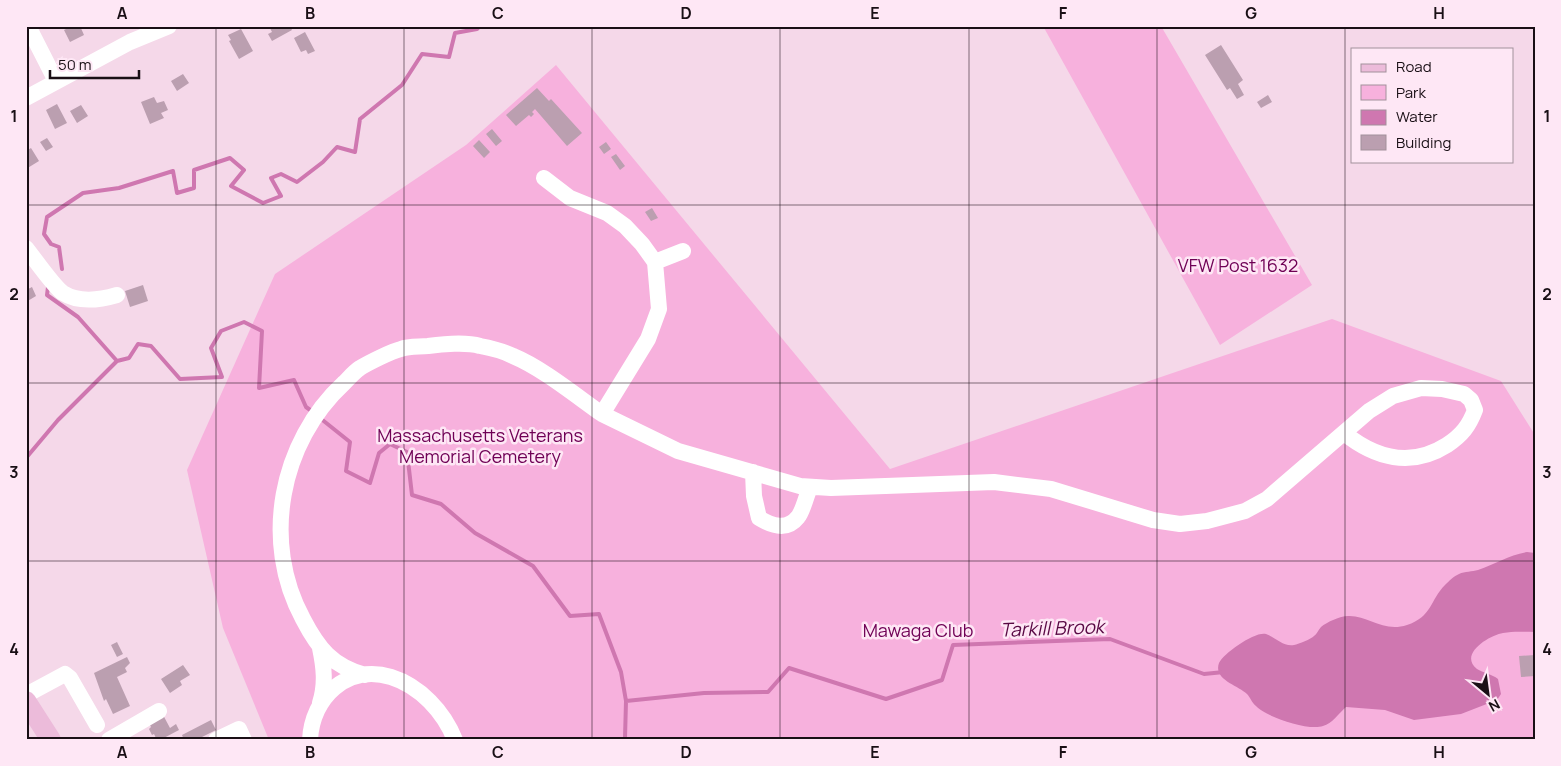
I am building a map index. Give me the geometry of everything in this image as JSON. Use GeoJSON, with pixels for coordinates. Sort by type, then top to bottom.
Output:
{"type":"FeatureCollection","features":[{"type":"Feature","properties":{"kind":"main road"},"geometry":{"type":"LineString","coordinates":[[26,701],[52,740]]}},
{"type":"Feature","properties":{"kind":"street"},"geometry":{"type":"LineString","coordinates":[[28,26],[56,81]]}},
{"type":"Feature","properties":{"kind":"street"},"geometry":{"type":"LineString","coordinates":[[26,98],[130,42],[169,26]]}},
{"type":"Feature","properties":{"kind":"street"},"geometry":{"type":"LineString","coordinates":[[544,178],[570,198],[607,213],[625,226],[656,262],[658,308],[648,339],[602,414]]}},
{"type":"Feature","properties":{"kind":"street"},"geometry":{"type":"LineString","coordinates":[[26,248],[64,293],[96,300],[117,295]]}},
{"type":"Feature","properties":{"kind":"street"},"geometry":{"type":"LineString","coordinates":[[656,262],[683,251]]}},
{"type":"Feature","properties":{"kind":"street"},"geometry":{"type":"LineString","coordinates":[[365,675],[338,664],[320,648],[298,610],[292,594],[282,556],[279,533],[286,478],[296,451],[316,415],[330,396],[360,368],[401,349],[437,345],[478,345],[513,356],[541,372],[602,414],[678,451],[800,486],[831,488],[994,482],[1051,489],[1153,520],[1180,524],[1207,521],[1245,511],[1267,499],[1369,411],[1394,396],[1421,388],[1442,389],[1464,394],[1471,400],[1475,410],[1467,428],[1456,438],[1438,451],[1419,458],[1402,459],[1383,454],[1364,447],[1344,433]]}},
{"type":"Feature","properties":{"kind":"street"},"geometry":{"type":"LineString","coordinates":[[753,472],[754,496],[759,518],[771,525],[786,526],[799,516],[810,486]]}},
{"type":"Feature","properties":{"kind":"street"},"geometry":{"type":"LineString","coordinates":[[310,740],[312,722],[324,691],[320,648]]}},
{"type":"Feature","properties":{"kind":"street"},"geometry":{"type":"LineString","coordinates":[[26,695],[65,674],[70,678],[97,726]]}},
{"type":"Feature","properties":{"kind":"street"},"geometry":{"type":"LineString","coordinates":[[320,703],[329,692],[352,678],[365,675],[392,677],[416,690],[440,713],[455,740]]}},
{"type":"Feature","properties":{"kind":"street"},"geometry":{"type":"LineString","coordinates":[[109,740],[159,711]]}},
{"type":"Feature","properties":{"kind":"street"},"geometry":{"type":"LineString","coordinates":[[216,740],[239,729],[244,740]]}},
{"type":"Feature","properties":{"kind":"green space","name":"VFW Post 1632"},"geometry":{"type":"Polygon","coordinates":[[[1043,26],[1161,26],[1312,285],[1220,345],[1043,26]]]}},
{"type":"Feature","properties":{"kind":"green space","name":"Massachusetts Veterans Memorial Cemetery"},"geometry":{"type":"Polygon","coordinates":[[[556,65],[890,469],[1332,319],[1501,381],[1535,435],[1535,740],[269,740],[223,628],[187,470],[275,274],[466,145],[556,65]]]}},
{"type":"Feature","properties":{"kind":"water"},"geometry":{"type":"Polygon","coordinates":[[[1527,552],[1535,553],[1535,632],[1503,633],[1491,637],[1478,646],[1471,657],[1472,663],[1477,669],[1498,679],[1501,694],[1497,700],[1461,714],[1414,720],[1385,710],[1346,707],[1326,725],[1308,727],[1288,722],[1261,710],[1247,694],[1223,678],[1218,669],[1219,663],[1227,654],[1248,639],[1261,634],[1266,634],[1286,645],[1294,645],[1312,637],[1327,623],[1345,616],[1355,616],[1390,627],[1398,627],[1415,622],[1426,613],[1440,591],[1455,576],[1464,572],[1478,570],[1508,557],[1527,552]]]}},
{"type":"Feature","properties":{"kind":"building"},"geometry":{"type":"Polygon","coordinates":[[[65,26],[80,26],[84,35],[70,42],[64,30],[66,29],[65,26]]]}},
{"type":"Feature","properties":{"kind":"building"},"geometry":{"type":"Polygon","coordinates":[[[269,26],[290,26],[292,30],[272,41],[268,34],[272,32],[269,26]]]}},
{"type":"Feature","properties":{"kind":"building"},"geometry":{"type":"Polygon","coordinates":[[[241,29],[253,51],[239,59],[229,41],[231,40],[228,35],[241,29]]]}},
{"type":"Feature","properties":{"kind":"building"},"geometry":{"type":"Polygon","coordinates":[[[305,32],[315,51],[308,54],[306,50],[301,52],[294,38],[305,32]]]}},
{"type":"Feature","properties":{"kind":"building"},"geometry":{"type":"Polygon","coordinates":[[[1221,45],[1243,80],[1238,84],[1244,95],[1237,99],[1230,88],[1227,90],[1205,55],[1221,45]]]}},
{"type":"Feature","properties":{"kind":"building"},"geometry":{"type":"Polygon","coordinates":[[[183,74],[189,83],[177,91],[171,81],[183,74]]]}},
{"type":"Feature","properties":{"kind":"building"},"geometry":{"type":"Polygon","coordinates":[[[537,88],[549,101],[551,99],[582,133],[567,146],[535,109],[531,117],[529,115],[516,126],[506,115],[537,88]]]}},
{"type":"Feature","properties":{"kind":"building"},"geometry":{"type":"Polygon","coordinates":[[[1268,95],[1272,102],[1261,108],[1257,102],[1268,95]]]}},
{"type":"Feature","properties":{"kind":"building"},"geometry":{"type":"Polygon","coordinates":[[[154,97],[157,103],[164,101],[168,110],[161,113],[164,118],[150,124],[141,102],[154,97]]]}},
{"type":"Feature","properties":{"kind":"building"},"geometry":{"type":"Polygon","coordinates":[[[57,104],[67,123],[55,129],[46,110],[57,104]]]}},
{"type":"Feature","properties":{"kind":"building"},"geometry":{"type":"Polygon","coordinates":[[[81,105],[88,116],[77,123],[70,111],[81,105]]]}},
{"type":"Feature","properties":{"kind":"building"},"geometry":{"type":"Polygon","coordinates":[[[492,129],[502,141],[496,146],[486,134],[492,129]]]}},
{"type":"Feature","properties":{"kind":"building"},"geometry":{"type":"Polygon","coordinates":[[[47,138],[53,147],[46,151],[40,142],[47,138]]]}},
{"type":"Feature","properties":{"kind":"building"},"geometry":{"type":"Polygon","coordinates":[[[479,140],[490,152],[484,158],[473,146],[479,140]]]}},
{"type":"Feature","properties":{"kind":"building"},"geometry":{"type":"Polygon","coordinates":[[[606,142],[611,149],[604,154],[599,147],[606,142]]]}},
{"type":"Feature","properties":{"kind":"building"},"geometry":{"type":"Polygon","coordinates":[[[31,148],[39,161],[26,169],[26,151],[31,148]]]}},
{"type":"Feature","properties":{"kind":"building"},"geometry":{"type":"Polygon","coordinates":[[[616,154],[625,166],[620,170],[611,157],[616,154]]]}},
{"type":"Feature","properties":{"kind":"building"},"geometry":{"type":"Polygon","coordinates":[[[652,208],[658,218],[651,221],[645,212],[652,208]]]}},
{"type":"Feature","properties":{"kind":"building"},"geometry":{"type":"Polygon","coordinates":[[[143,285],[148,301],[130,307],[125,291],[143,285]]]}},
{"type":"Feature","properties":{"kind":"building"},"geometry":{"type":"Polygon","coordinates":[[[32,287],[36,296],[26,302],[26,290],[32,287]]]}},
{"type":"Feature","properties":{"kind":"building"},"geometry":{"type":"Polygon","coordinates":[[[117,642],[123,654],[117,657],[111,645],[117,642]]]}},
{"type":"Feature","properties":{"kind":"building"},"geometry":{"type":"Polygon","coordinates":[[[1535,655],[1535,676],[1521,677],[1519,656],[1535,655]]]}},
{"type":"Feature","properties":{"kind":"building"},"geometry":{"type":"Polygon","coordinates":[[[127,657],[130,663],[125,668],[127,672],[117,677],[130,706],[113,714],[106,699],[104,701],[94,673],[127,657]]]}},
{"type":"Feature","properties":{"kind":"building"},"geometry":{"type":"Polygon","coordinates":[[[183,665],[190,675],[180,681],[182,685],[170,693],[161,679],[183,665]]]}},
{"type":"Feature","properties":{"kind":"building"},"geometry":{"type":"Polygon","coordinates":[[[162,713],[170,728],[176,724],[179,730],[157,740],[149,729],[151,727],[148,721],[162,713]]]}},
{"type":"Feature","properties":{"kind":"building"},"geometry":{"type":"Polygon","coordinates":[[[211,720],[216,730],[196,740],[184,740],[182,735],[211,720]]]}},
{"type":"Feature","properties":{"kind":"waterway"},"geometry":{"type":"LineString","coordinates":[[62,269],[59,247],[51,244],[44,234],[47,217],[83,193],[119,188],[173,171],[177,193],[194,188],[194,170],[230,158],[244,170],[231,186],[263,203],[281,196],[271,178],[281,174],[297,182],[323,162],[337,147],[355,152],[360,119],[402,85],[422,54],[449,57],[455,33],[477,29],[480,26]]}},
{"type":"Feature","properties":{"kind":"waterway"},"geometry":{"type":"LineString","coordinates":[[48,287],[47,295],[78,317],[117,361]]}},
{"type":"Feature","properties":{"kind":"waterway"},"geometry":{"type":"LineString","coordinates":[[26,458],[58,420],[117,361],[129,358],[138,344],[151,346],[180,379],[222,377],[211,348],[221,331],[244,322],[262,331],[259,388],[294,380],[306,407],[313,412]]}},
{"type":"Feature","properties":{"kind":"waterway"},"geometry":{"type":"LineString","coordinates":[[320,418],[350,442],[346,471],[370,483],[379,453],[390,444],[407,452],[412,495],[441,504],[475,533],[533,566],[570,616],[599,614],[621,672],[626,701],[626,740]]}},
{"type":"Feature","properties":{"kind":"waterway","name":"Tarkill Brook"},"geometry":{"type":"LineString","coordinates":[[626,701],[704,693],[768,692],[789,668],[886,699],[942,680],[953,645],[1110,639],[1204,674],[1224,672]]}},
{"type":"Feature","properties":{"kind":"park label","name":"Mawaga Club"},"geometry":{"type":"Point","coordinates":[918,631]}}]}
